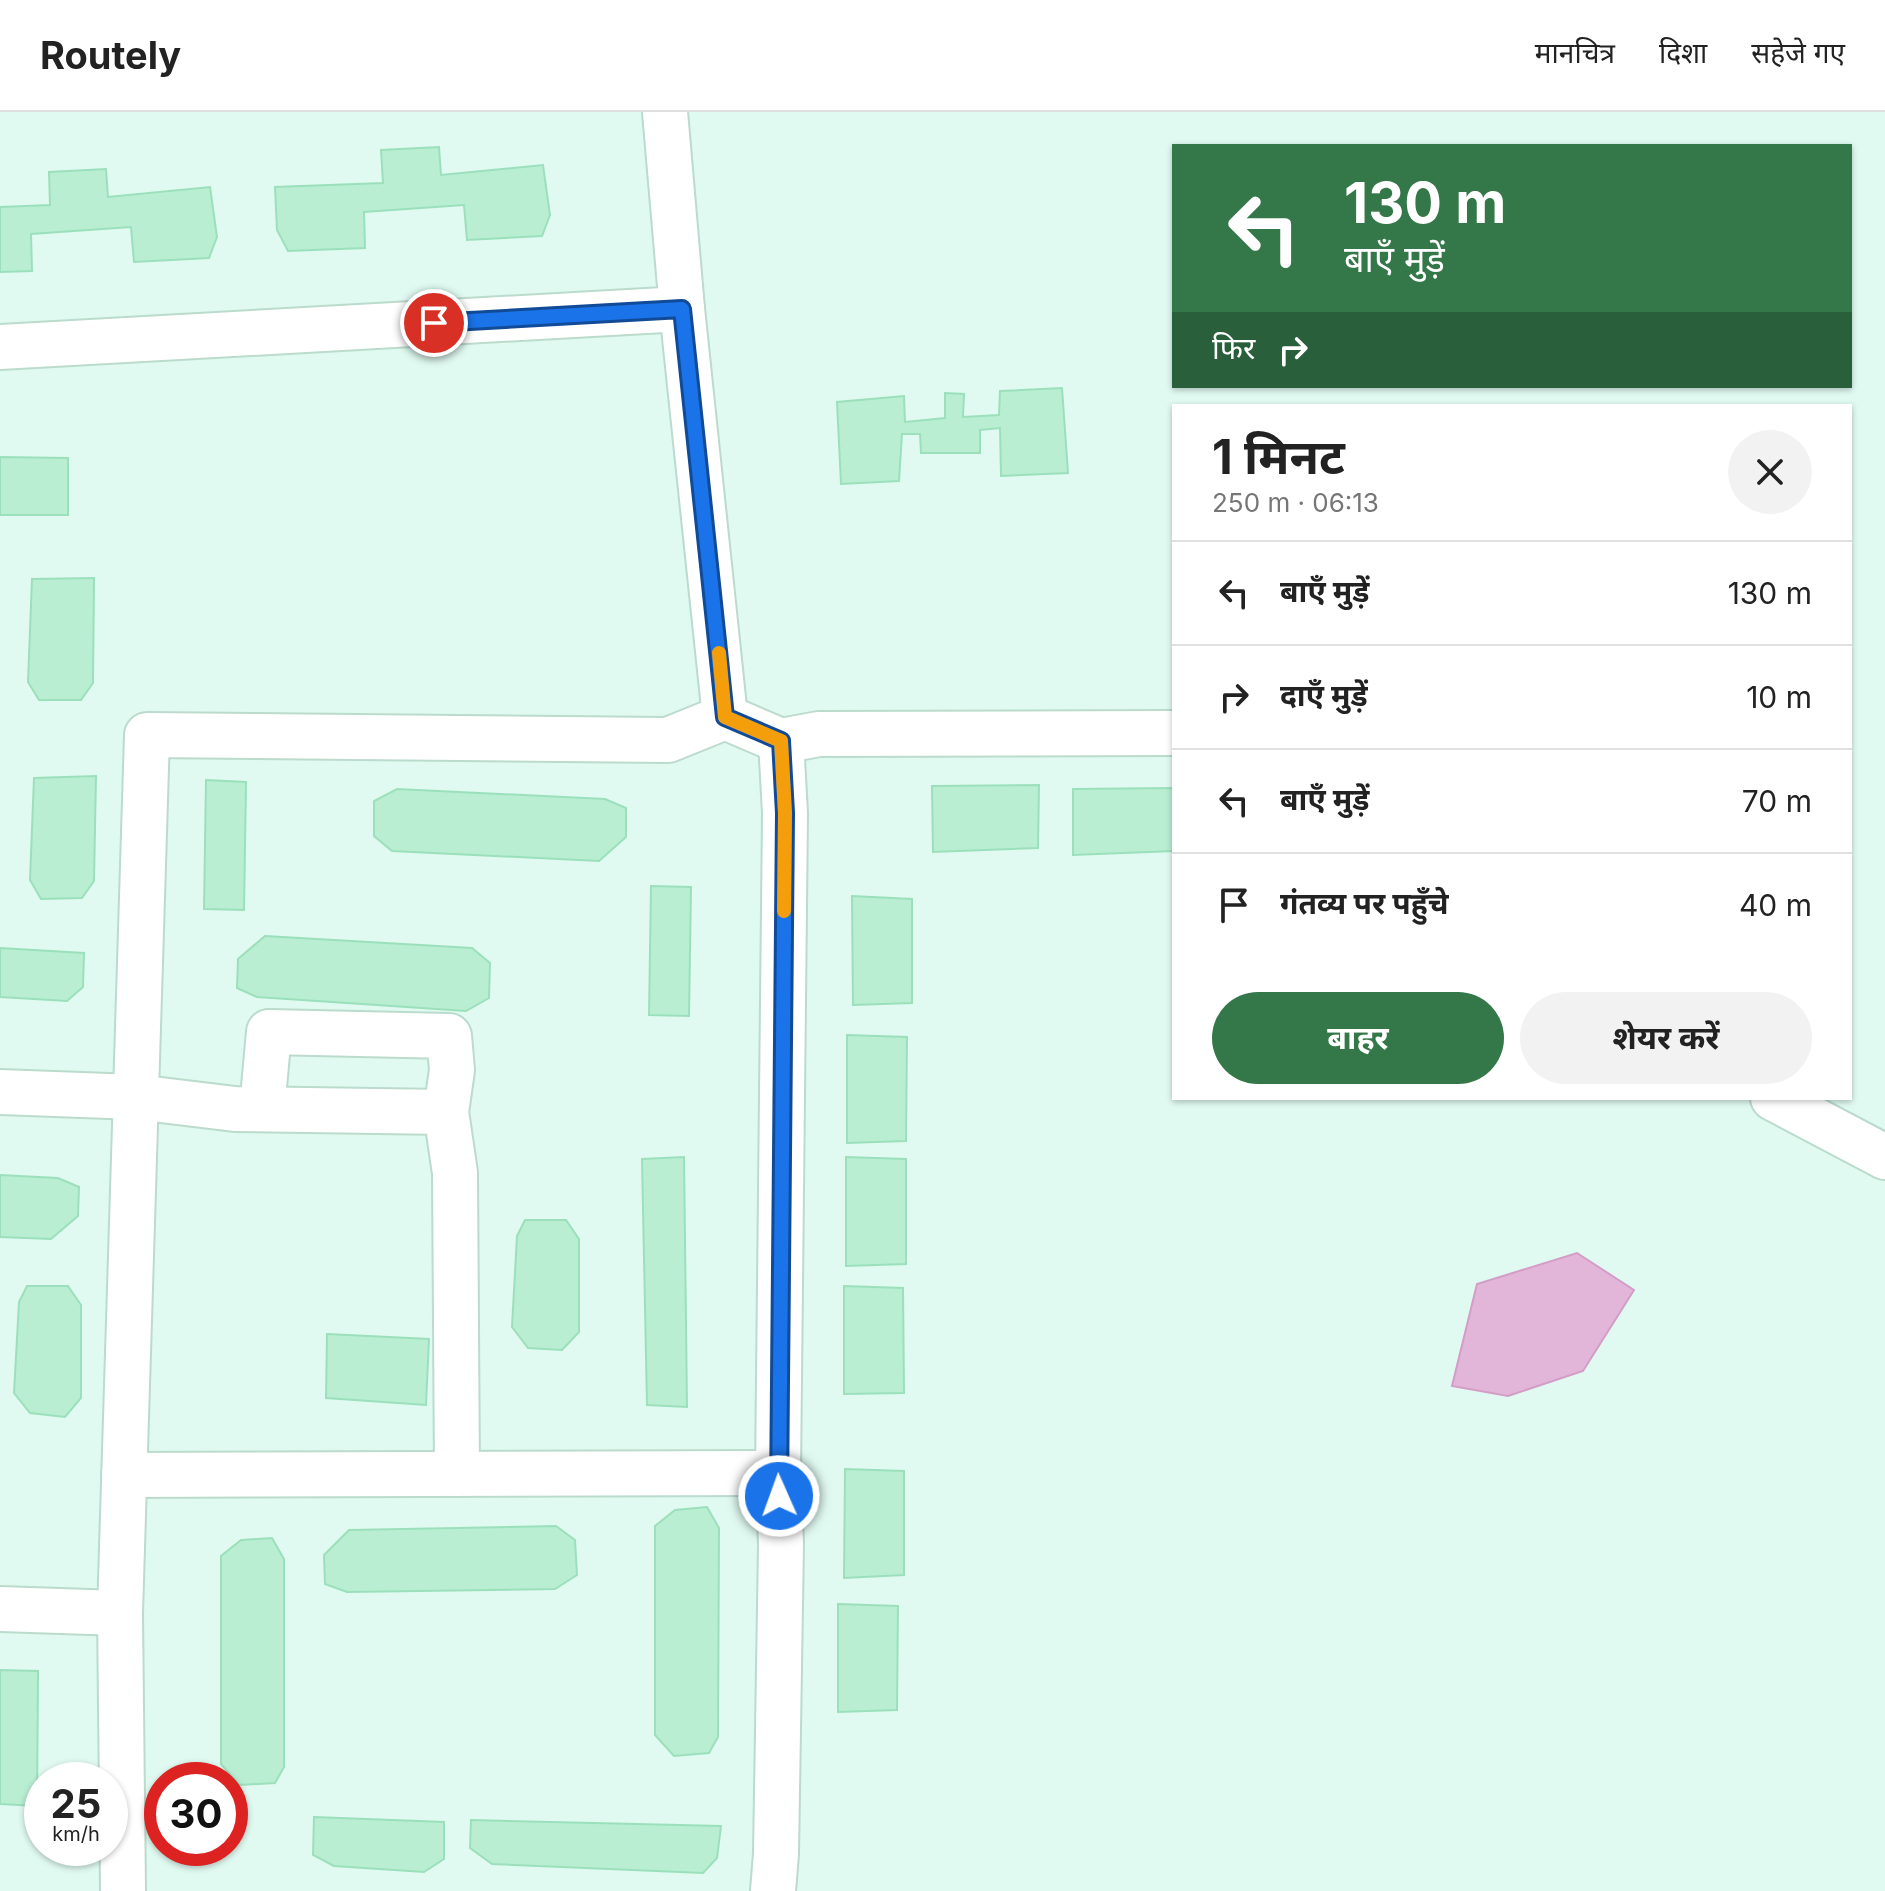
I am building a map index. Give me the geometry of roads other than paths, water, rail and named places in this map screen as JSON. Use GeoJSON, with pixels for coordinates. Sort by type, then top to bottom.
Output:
{"type":"FeatureCollection","features":[{"type":"Feature","properties":{"kind":"street"},"geometry":{"type":"LineString","coordinates":[[665,112],[682,309],[725,717]]}},
{"type":"Feature","properties":{"kind":"street"},"geometry":{"type":"LineString","coordinates":[[0,347],[682,309]]}},
{"type":"Feature","properties":{"kind":"street"},"geometry":{"type":"LineString","coordinates":[[123,1891],[120,1613],[147,735],[668,740],[725,717],[781,741],[819,734],[1172,733]]}},
{"type":"Feature","properties":{"kind":"street"},"geometry":{"type":"LineString","coordinates":[[773,1891],[781,1544],[778,1473],[785,813],[781,741]]}},
{"type":"Feature","properties":{"kind":"street"},"geometry":{"type":"LineString","coordinates":[[262,1109],[269,1032],[449,1036],[452,1070],[446,1112],[455,1173],[457,1474]]}},
{"type":"Feature","properties":{"kind":"street"},"geometry":{"type":"LineString","coordinates":[[0,1092],[136,1097],[235,1109],[446,1112]]}},
{"type":"Feature","properties":{"kind":"street"},"geometry":{"type":"LineString","coordinates":[[1777,1100],[1885,1157]]}},
{"type":"Feature","properties":{"kind":"street"},"geometry":{"type":"LineString","coordinates":[[124,1475],[778,1473]]}},
{"type":"Feature","properties":{"kind":"street"},"geometry":{"type":"LineString","coordinates":[[0,1609],[120,1613]]}}]}
